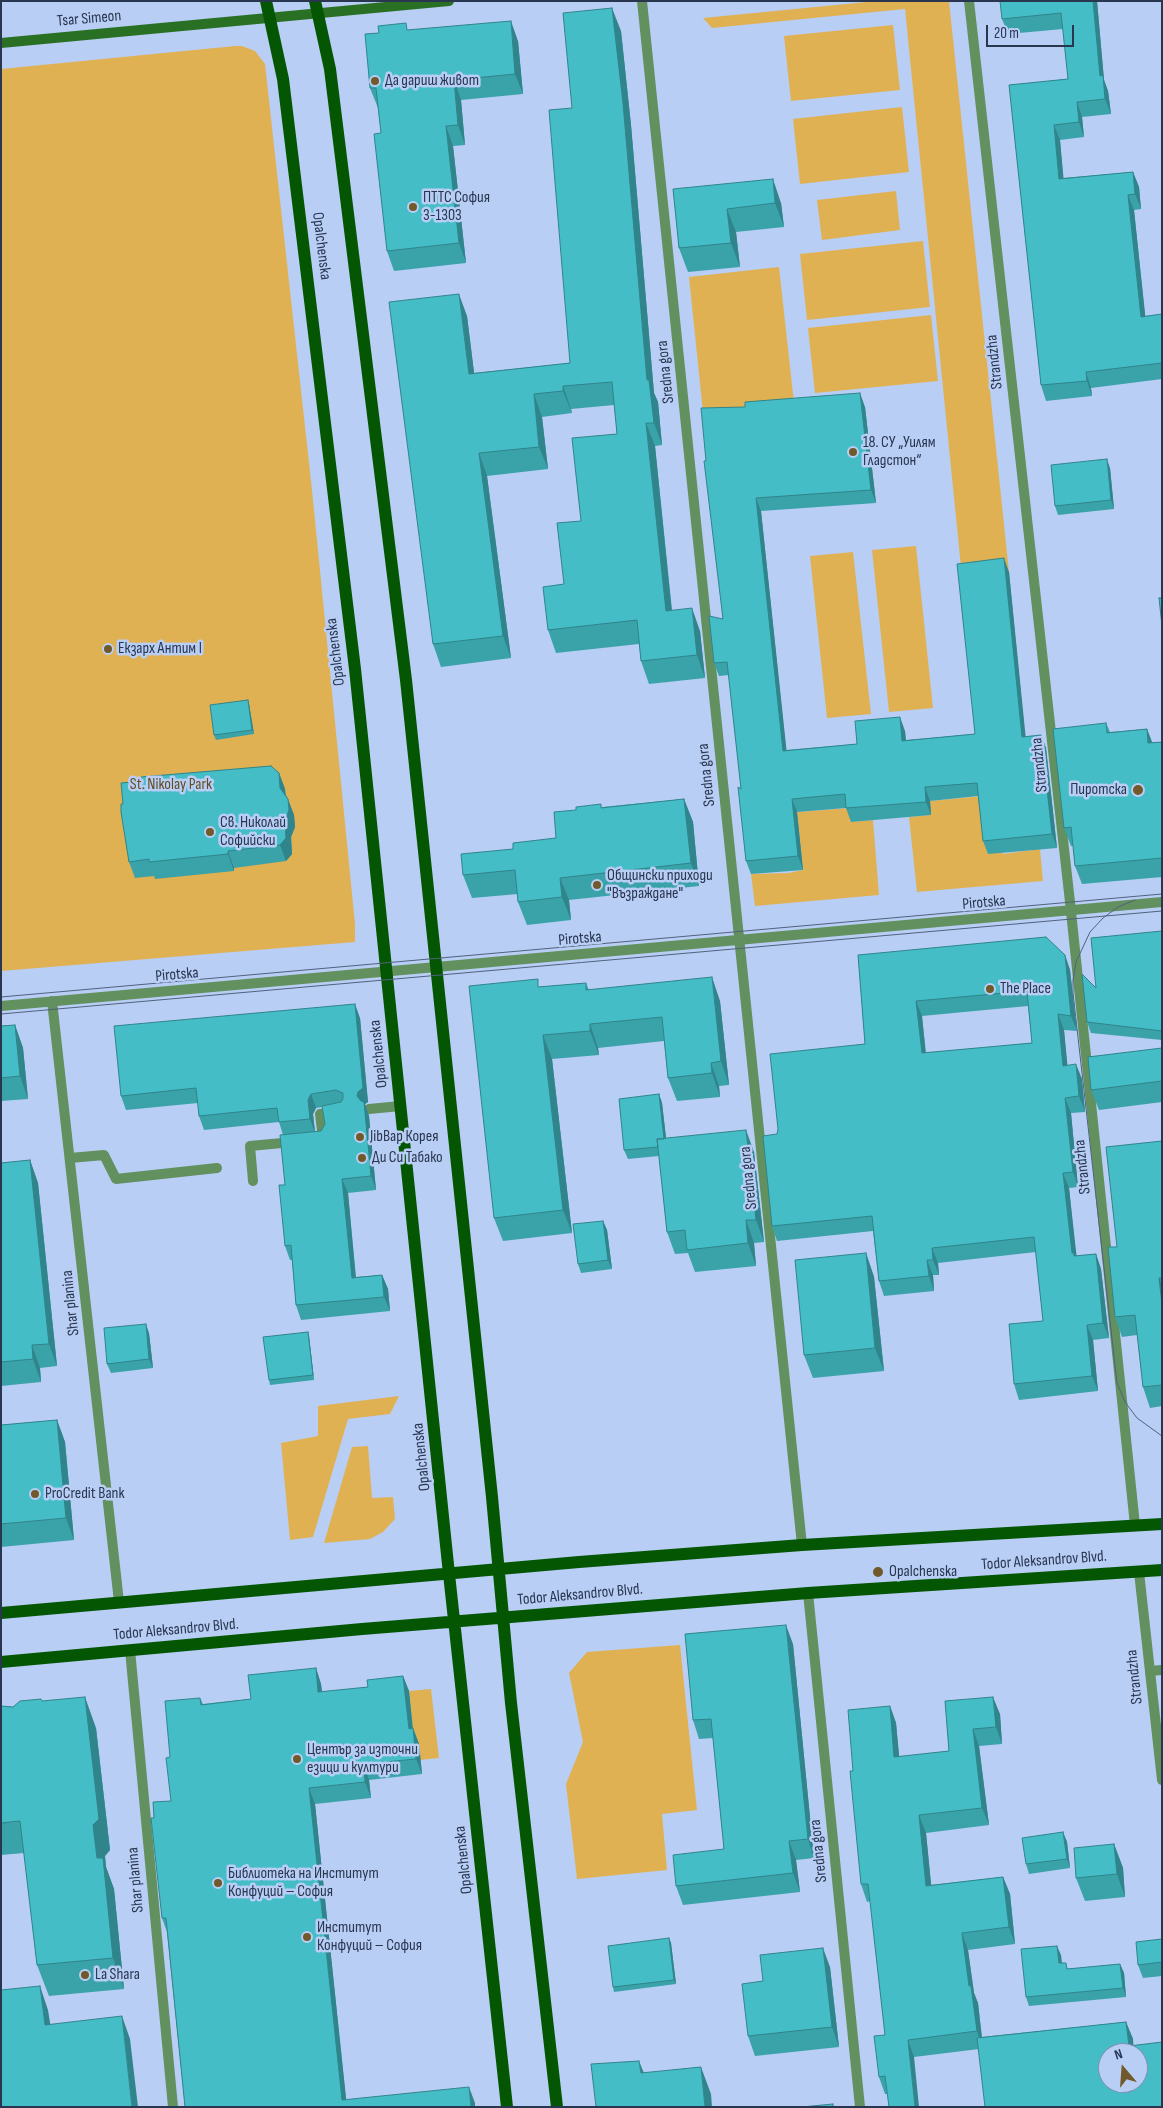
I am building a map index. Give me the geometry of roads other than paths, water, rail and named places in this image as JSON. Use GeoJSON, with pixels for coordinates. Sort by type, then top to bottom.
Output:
{"type":"FeatureCollection","features":[{"type":"Feature","properties":{"kind":"main road","name":"Opalchenska"},"geometry":{"type":"LineString","coordinates":[[266,1],[283,79],[355,669],[449,1574],[507,2107]]}},
{"type":"Feature","properties":{"kind":"main road","name":"Opalchenska"},"geometry":{"type":"LineString","coordinates":[[317,7],[330,69],[406,680],[499,1569],[511,1703],[557,2107]]}},
{"type":"Feature","properties":{"kind":"main road","name":"Todor Aleksandrov Blvd."},"geometry":{"type":"LineString","coordinates":[[1,1613],[499,1569],[802,1545],[1162,1524]]}},
{"type":"Feature","properties":{"kind":"main road","name":"Todor Aleksandrov Blvd."},"geometry":{"type":"LineString","coordinates":[[1,1662],[808,1593],[1162,1570]]}},
{"type":"Feature","properties":{"kind":"street","name":"Tsar Simeon"},"geometry":{"type":"LineString","coordinates":[[1,42],[270,18],[317,7],[449,1]]}},
{"type":"Feature","properties":{"kind":"street","name":"Sredna gora"},"geometry":{"type":"LineString","coordinates":[[642,1],[802,1545]]}},
{"type":"Feature","properties":{"kind":"street","name":"Strandzha"},"geometry":{"type":"LineString","coordinates":[[970,1],[1071,910],[1135,1525]]}},
{"type":"Feature","properties":{"kind":"street","name":"Pirotska"},"geometry":{"type":"LineString","coordinates":[[1,1006],[1162,902]]}},
{"type":"Feature","properties":{"kind":"street","name":"Shar planina"},"geometry":{"type":"LineString","coordinates":[[52,1001],[119,1602]]}},
{"type":"Feature","properties":{"kind":"street"},"geometry":{"type":"LineString","coordinates":[[368,1109],[401,1106]]}},
{"type":"Feature","properties":{"kind":"street"},"geometry":{"type":"LineString","coordinates":[[253,1181],[250,1146],[323,1140],[320,1114],[342,1111]]}},
{"type":"Feature","properties":{"kind":"street"},"geometry":{"type":"LineString","coordinates":[[70,1158],[104,1155],[116,1179],[216,1168]]}},
{"type":"Feature","properties":{"kind":"street","name":"Strandzha"},"geometry":{"type":"LineString","coordinates":[[1139,1572],[1162,1780]]}},
{"type":"Feature","properties":{"kind":"street","name":"Sredna gora"},"geometry":{"type":"LineString","coordinates":[[808,1593],[860,2107]]}},
{"type":"Feature","properties":{"kind":"street","name":"Shar planina"},"geometry":{"type":"LineString","coordinates":[[130,1650],[173,2107]]}},
{"type":"Feature","properties":{"kind":"street"},"geometry":{"type":"LineString","coordinates":[[1150,1671],[1162,1670]]}},
{"type":"Feature","properties":{"kind":"tram line"},"geometry":{"type":"LineString","coordinates":[[1,997],[1162,894]]}},
{"type":"Feature","properties":{"kind":"tram line"},"geometry":{"type":"LineString","coordinates":[[1135,900],[1118,907],[1103,918],[1090,932],[1076,962],[1073,993],[1117,1383],[1125,1402],[1137,1418],[1162,1436]]}},
{"type":"Feature","properties":{"kind":"tram line"},"geometry":{"type":"LineString","coordinates":[[1,1014],[1162,911]]}},
{"type":"Feature","properties":{"kind":"place","name":"Да дариш живот"},"geometry":{"type":"Point","coordinates":[375,81]}},
{"type":"Feature","properties":{"kind":"place","name":"ПТТС София 3-1303"},"geometry":{"type":"Point","coordinates":[413,207]}},
{"type":"Feature","properties":{"kind":"place","name":"18. СУ „Уилям Гладстон“"},"geometry":{"type":"Point","coordinates":[853,452]}},
{"type":"Feature","properties":{"kind":"place","name":"Екзарх Антим I"},"geometry":{"type":"Point","coordinates":[108,649]}},
{"type":"Feature","properties":{"kind":"place","name":"Пиротска"},"geometry":{"type":"Point","coordinates":[1138,790]}},
{"type":"Feature","properties":{"kind":"place","name":"Св. Николай Софийски"},"geometry":{"type":"Point","coordinates":[210,832]}},
{"type":"Feature","properties":{"kind":"place","name":"Общински приходи \"Възраждане\""},"geometry":{"type":"Point","coordinates":[597,885]}},
{"type":"Feature","properties":{"kind":"place","name":"The Place"},"geometry":{"type":"Point","coordinates":[990,989]}},
{"type":"Feature","properties":{"kind":"place","name":"JibBap Корея"},"geometry":{"type":"Point","coordinates":[360,1137]}},
{"type":"Feature","properties":{"kind":"place","name":"Ди Си Табако"},"geometry":{"type":"Point","coordinates":[362,1158]}},
{"type":"Feature","properties":{"kind":"place","name":"ProCredit Bank"},"geometry":{"type":"Point","coordinates":[35,1494]}},
{"type":"Feature","properties":{"kind":"place","name":"Opalchenska"},"geometry":{"type":"Point","coordinates":[878,1572]}},
{"type":"Feature","properties":{"kind":"place","name":"Център за източни езици и култури"},"geometry":{"type":"Point","coordinates":[297,1759]}},
{"type":"Feature","properties":{"kind":"place","name":"Библиотека на Институт Конфуций – София"},"geometry":{"type":"Point","coordinates":[218,1883]}},
{"type":"Feature","properties":{"kind":"place","name":"Институт Конфуций – София"},"geometry":{"type":"Point","coordinates":[307,1937]}},
{"type":"Feature","properties":{"kind":"place","name":"La Shara"},"geometry":{"type":"Point","coordinates":[85,1975]}},
{"type":"Feature","properties":{"kind":"park label","name":"St. Nikolay Park"},"geometry":{"type":"Point","coordinates":[171,785]}}]}
